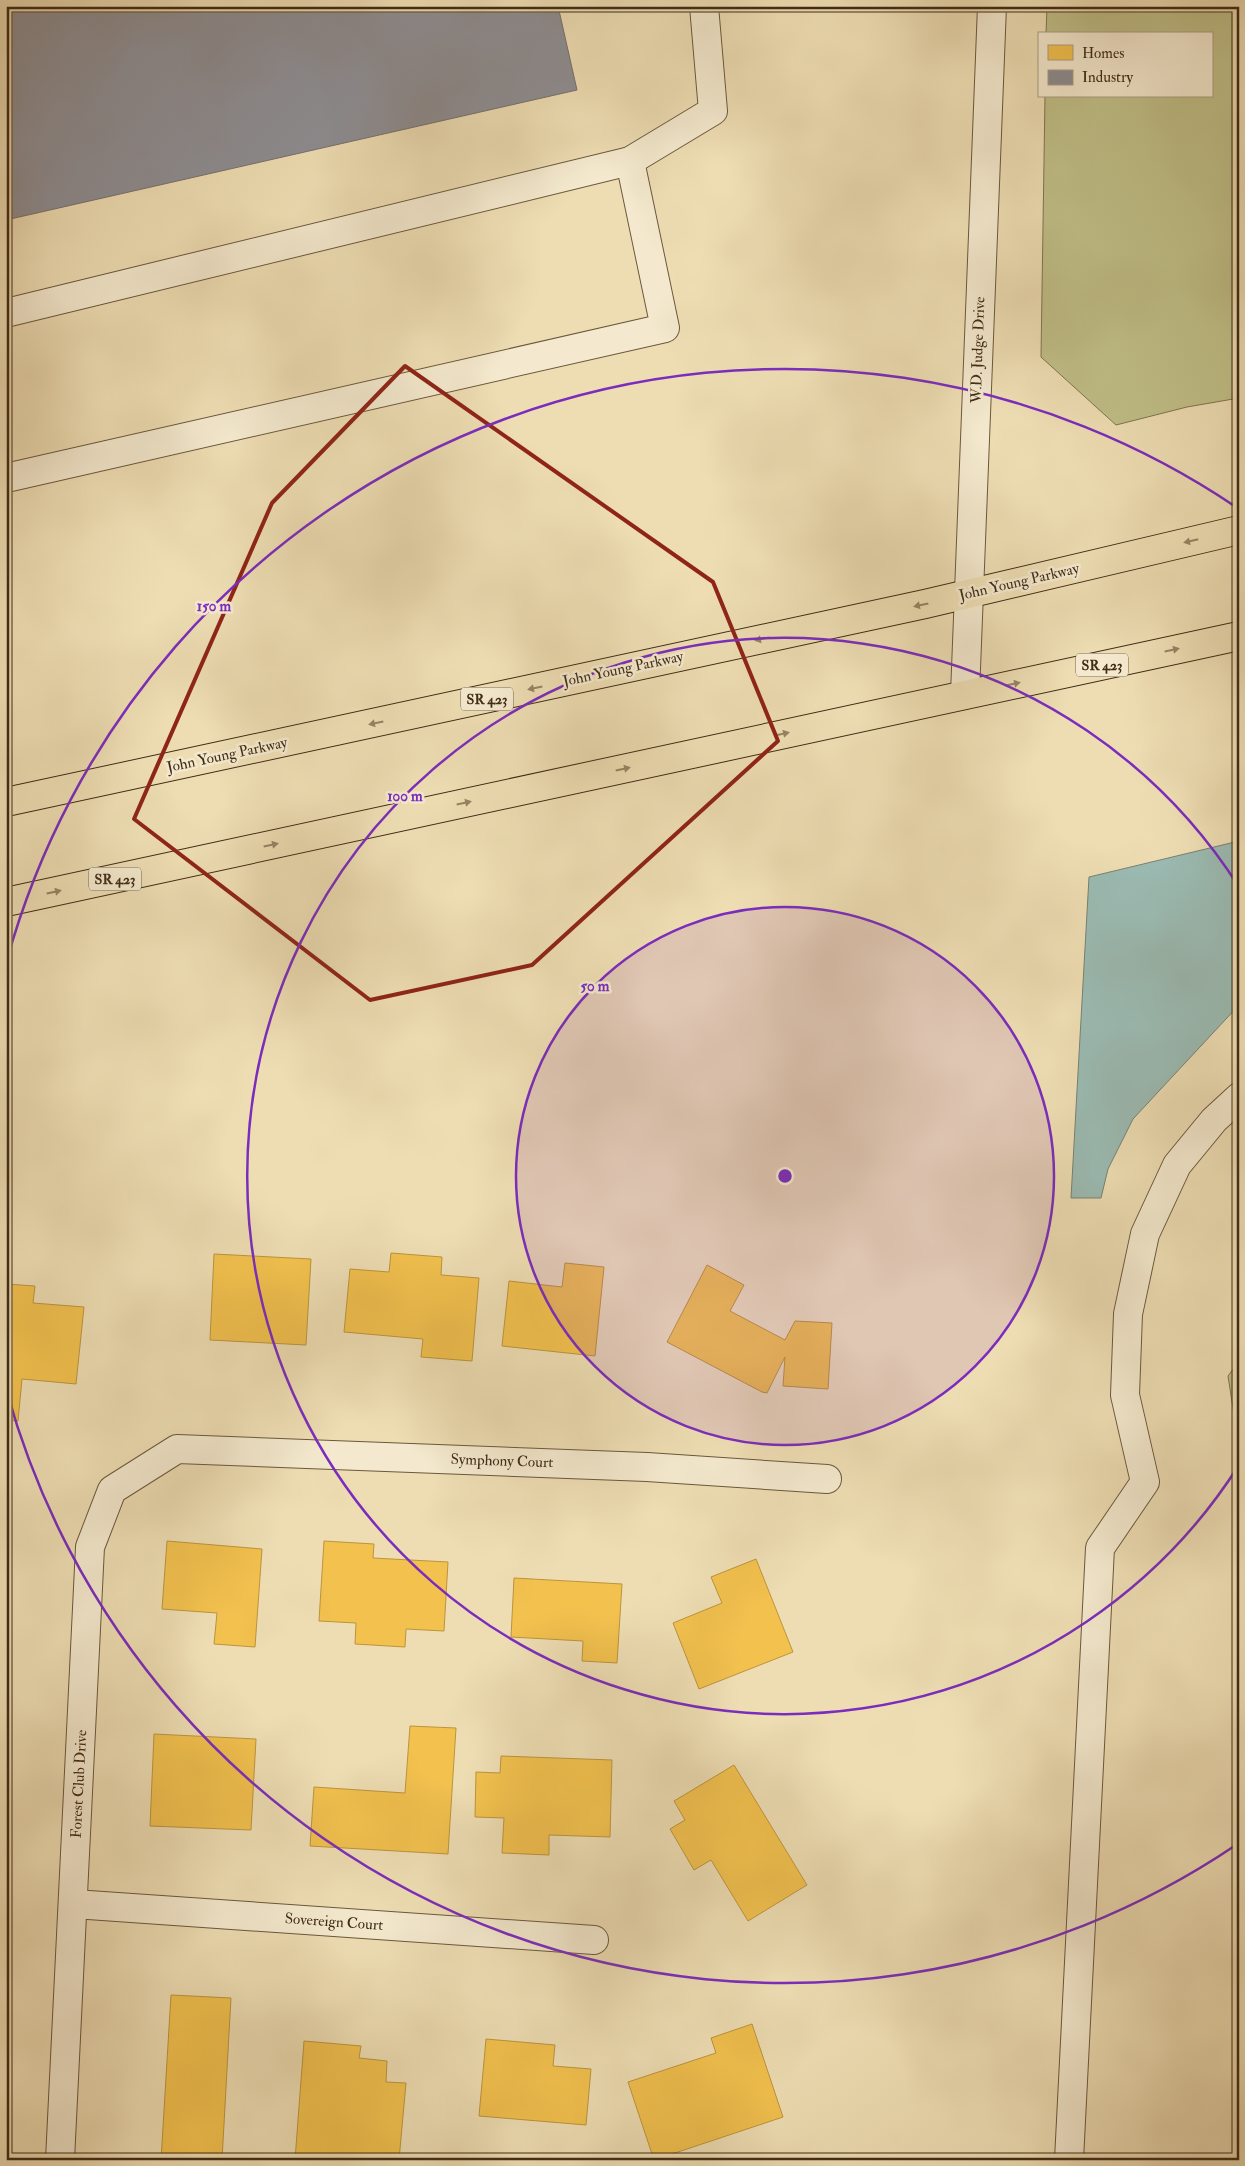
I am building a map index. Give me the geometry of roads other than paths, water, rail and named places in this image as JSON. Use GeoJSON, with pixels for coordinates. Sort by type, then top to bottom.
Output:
{"type":"FeatureCollection","features":[{"type":"Feature","properties":{"kind":"main road","name":"John Young Parkway"},"geometry":{"type":"LineString","coordinates":[[6,802],[968,594],[1239,530]]}},
{"type":"Feature","properties":{"kind":"main road","name":"SR 423"},"geometry":{"type":"LineString","coordinates":[[6,902],[1239,636]]}},
{"type":"Feature","properties":{"kind":"street"},"geometry":{"type":"LineString","coordinates":[[6,313],[630,161],[713,111],[704,6]]}},
{"type":"Feature","properties":{"kind":"street","name":"W.D. Judge Drive"},"geometry":{"type":"LineString","coordinates":[[965,694],[992,6]]}},
{"type":"Feature","properties":{"kind":"street"},"geometry":{"type":"LineString","coordinates":[[6,478],[665,328],[630,161]]}},
{"type":"Feature","properties":{"kind":"street"},"geometry":{"type":"LineString","coordinates":[[1069,2160],[1100,1548],[1145,1482],[1125,1395],[1128,1314],[1146,1234],[1177,1165],[1214,1120],[1239,1096]]}},
{"type":"Feature","properties":{"kind":"street","name":"Symphony Court"},"geometry":{"type":"LineString","coordinates":[[177,1449],[647,1467],[827,1479]]}},
{"type":"Feature","properties":{"kind":"street","name":"Forest Club Drive"},"geometry":{"type":"LineString","coordinates":[[60,2160],[90,1547],[112,1490],[177,1449]]}},
{"type":"Feature","properties":{"kind":"street","name":"Sovereign Court"},"geometry":{"type":"LineString","coordinates":[[74,1904],[594,1940]]}},
{"type":"Feature","properties":{"kind":"water"},"geometry":{"type":"Polygon","coordinates":[[[1239,841],[1239,1005],[1133,1119],[1108,1169],[1101,1198],[1071,1198],[1089,877],[1239,841]]]}}]}
